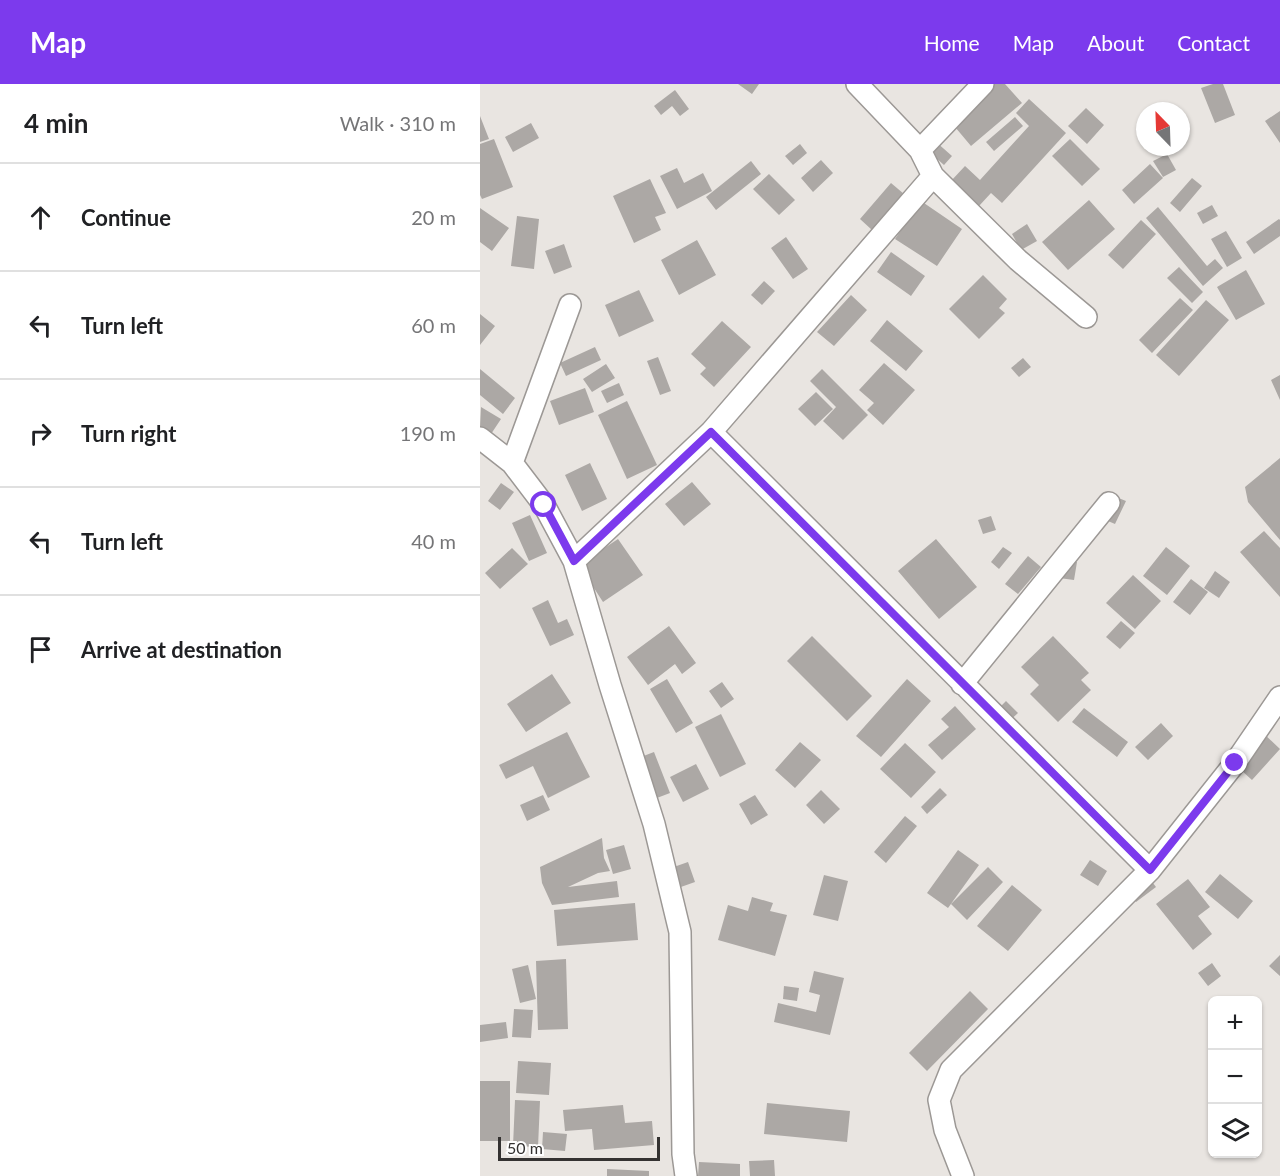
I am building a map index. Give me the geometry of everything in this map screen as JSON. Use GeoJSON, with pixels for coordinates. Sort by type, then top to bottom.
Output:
{"type":"FeatureCollection","features":[{"type":"Feature","properties":{"kind":"street"},"geometry":{"type":"LineString","coordinates":[[857,84],[920,150],[933,176],[1018,260],[1086,317]]}},
{"type":"Feature","properties":{"kind":"street"},"geometry":{"type":"LineString","coordinates":[[920,150],[983,84]]}},
{"type":"Feature","properties":{"kind":"street"},"geometry":{"type":"LineString","coordinates":[[574,561],[711,432],[933,176]]}},
{"type":"Feature","properties":{"kind":"street"},"geometry":{"type":"LineString","coordinates":[[512,463],[570,305]]}},
{"type":"Feature","properties":{"kind":"street"},"geometry":{"type":"LineString","coordinates":[[711,432],[1150,870]]}},
{"type":"Feature","properties":{"kind":"street"},"geometry":{"type":"LineString","coordinates":[[480,438],[512,463],[544,505],[574,561],[654,824],[680,932],[683,1154],[686,1176]]}},
{"type":"Feature","properties":{"kind":"street"},"geometry":{"type":"LineString","coordinates":[[963,684],[1109,503]]}},
{"type":"Feature","properties":{"kind":"street"},"geometry":{"type":"LineString","coordinates":[[963,1176],[945,1130],[939,1100],[951,1070],[1150,870],[1235,763],[1280,697]]}},
{"type":"Feature","properties":{"kind":"street"},"geometry":{"type":"LineString","coordinates":[[675,1176],[683,1154]]}},
{"type":"Feature","properties":{"kind":"building"},"geometry":{"type":"Polygon","coordinates":[[[738,84],[759,84],[752,94],[738,84]]]}},
{"type":"Feature","properties":{"kind":"building"},"geometry":{"type":"Polygon","coordinates":[[[994,84],[1005,84],[1022,103],[971,146],[950,121],[994,84]]]}},
{"type":"Feature","properties":{"kind":"building"},"geometry":{"type":"Polygon","coordinates":[[[1223,84],[1235,115],[1215,123],[1201,88],[1223,84]]]}},
{"type":"Feature","properties":{"kind":"building"},"geometry":{"type":"Polygon","coordinates":[[[675,90],[689,109],[680,116],[672,106],[661,115],[654,106],[675,90]]]}},
{"type":"Feature","properties":{"kind":"building"},"geometry":{"type":"Polygon","coordinates":[[[1029,99],[1066,133],[1002,203],[991,193],[979,206],[951,181],[965,166],[980,180],[1029,126],[1016,113],[1029,99]]]}},
{"type":"Feature","properties":{"kind":"building"},"geometry":{"type":"Polygon","coordinates":[[[1086,108],[1104,125],[1087,144],[1068,126],[1086,108]]]}},
{"type":"Feature","properties":{"kind":"building"},"geometry":{"type":"Polygon","coordinates":[[[1280,111],[1280,143],[1265,121],[1280,111]]]}},
{"type":"Feature","properties":{"kind":"building"},"geometry":{"type":"Polygon","coordinates":[[[480,116],[489,139],[480,142],[480,116]]]}},
{"type":"Feature","properties":{"kind":"building"},"geometry":{"type":"Polygon","coordinates":[[[1015,117],[1023,126],[994,151],[986,142],[1015,117]]]}},
{"type":"Feature","properties":{"kind":"building"},"geometry":{"type":"Polygon","coordinates":[[[531,123],[539,138],[513,152],[505,137],[531,123]]]}},
{"type":"Feature","properties":{"kind":"building"},"geometry":{"type":"Polygon","coordinates":[[[494,139],[513,187],[482,199],[480,195],[480,144],[494,139]]]}},
{"type":"Feature","properties":{"kind":"building"},"geometry":{"type":"Polygon","coordinates":[[[1070,139],[1100,169],[1082,186],[1052,156],[1070,139]]]}},
{"type":"Feature","properties":{"kind":"building"},"geometry":{"type":"Polygon","coordinates":[[[935,141],[952,156],[944,165],[927,150],[935,141]]]}},
{"type":"Feature","properties":{"kind":"building"},"geometry":{"type":"Polygon","coordinates":[[[800,144],[807,153],[793,165],[785,156],[800,144]]]}},
{"type":"Feature","properties":{"kind":"building"},"geometry":{"type":"Polygon","coordinates":[[[1168,156],[1176,170],[1163,177],[1153,161],[1168,156]]]}},
{"type":"Feature","properties":{"kind":"building"},"geometry":{"type":"Polygon","coordinates":[[[821,160],[833,173],[813,192],[801,178],[821,160]]]}},
{"type":"Feature","properties":{"kind":"building"},"geometry":{"type":"Polygon","coordinates":[[[751,161],[761,174],[716,210],[706,197],[751,161]]]}},
{"type":"Feature","properties":{"kind":"building"},"geometry":{"type":"Polygon","coordinates":[[[1150,164],[1163,178],[1134,204],[1122,190],[1150,164]]]}},
{"type":"Feature","properties":{"kind":"building"},"geometry":{"type":"Polygon","coordinates":[[[677,168],[684,183],[703,173],[712,191],[677,209],[660,176],[677,168]]]}},
{"type":"Feature","properties":{"kind":"building"},"geometry":{"type":"Polygon","coordinates":[[[769,174],[795,200],[779,215],[753,189],[769,174]]]}},
{"type":"Feature","properties":{"kind":"building"},"geometry":{"type":"Polygon","coordinates":[[[1192,178],[1202,186],[1180,212],[1170,203],[1192,178]]]}},
{"type":"Feature","properties":{"kind":"building"},"geometry":{"type":"Polygon","coordinates":[[[650,179],[666,213],[655,217],[661,230],[634,243],[613,196],[650,179]]]}},
{"type":"Feature","properties":{"kind":"building"},"geometry":{"type":"Polygon","coordinates":[[[891,183],[904,194],[872,230],[860,219],[891,183]]]}},
{"type":"Feature","properties":{"kind":"building"},"geometry":{"type":"Polygon","coordinates":[[[1089,200],[1115,229],[1068,270],[1042,242],[1089,200]]]}},
{"type":"Feature","properties":{"kind":"building"},"geometry":{"type":"Polygon","coordinates":[[[921,201],[962,229],[937,266],[895,239],[921,201]]]}},
{"type":"Feature","properties":{"kind":"building"},"geometry":{"type":"Polygon","coordinates":[[[1212,205],[1218,216],[1203,224],[1197,213],[1212,205]]]}},
{"type":"Feature","properties":{"kind":"building"},"geometry":{"type":"Polygon","coordinates":[[[1158,207],[1207,266],[1215,259],[1223,268],[1203,286],[1146,218],[1158,207]]]}},
{"type":"Feature","properties":{"kind":"building"},"geometry":{"type":"Polygon","coordinates":[[[480,208],[509,228],[492,251],[480,242],[480,208]]]}},
{"type":"Feature","properties":{"kind":"building"},"geometry":{"type":"Polygon","coordinates":[[[517,216],[539,219],[534,269],[511,266],[517,216]]]}},
{"type":"Feature","properties":{"kind":"building"},"geometry":{"type":"Polygon","coordinates":[[[1279,219],[1280,236],[1254,254],[1246,242],[1279,219]]]}},
{"type":"Feature","properties":{"kind":"building"},"geometry":{"type":"Polygon","coordinates":[[[1141,220],[1156,234],[1123,269],[1108,255],[1141,220]]]}},
{"type":"Feature","properties":{"kind":"building"},"geometry":{"type":"Polygon","coordinates":[[[1027,224],[1037,241],[1021,250],[1012,234],[1027,224]]]}},
{"type":"Feature","properties":{"kind":"building"},"geometry":{"type":"Polygon","coordinates":[[[1226,231],[1242,258],[1227,267],[1211,239],[1226,231]]]}},
{"type":"Feature","properties":{"kind":"building"},"geometry":{"type":"Polygon","coordinates":[[[786,237],[808,269],[793,279],[771,248],[786,237]]]}},
{"type":"Feature","properties":{"kind":"building"},"geometry":{"type":"Polygon","coordinates":[[[697,240],[716,275],[679,295],[661,260],[697,240]]]}},
{"type":"Feature","properties":{"kind":"building"},"geometry":{"type":"Polygon","coordinates":[[[564,244],[572,267],[554,274],[545,251],[564,244]]]}},
{"type":"Feature","properties":{"kind":"building"},"geometry":{"type":"Polygon","coordinates":[[[891,252],[925,276],[911,296],[877,272],[891,252]]]}},
{"type":"Feature","properties":{"kind":"building"},"geometry":{"type":"Polygon","coordinates":[[[1179,267],[1203,292],[1192,303],[1167,278],[1179,267]]]}},
{"type":"Feature","properties":{"kind":"building"},"geometry":{"type":"Polygon","coordinates":[[[1246,270],[1265,304],[1236,320],[1217,287],[1246,270]]]}},
{"type":"Feature","properties":{"kind":"building"},"geometry":{"type":"Polygon","coordinates":[[[983,275],[1007,299],[999,308],[1005,313],[979,339],[949,309],[983,275]]]}},
{"type":"Feature","properties":{"kind":"building"},"geometry":{"type":"Polygon","coordinates":[[[764,281],[775,291],[762,305],[751,295],[764,281]]]}},
{"type":"Feature","properties":{"kind":"building"},"geometry":{"type":"Polygon","coordinates":[[[639,290],[654,321],[619,337],[605,305],[639,290]]]}},
{"type":"Feature","properties":{"kind":"building"},"geometry":{"type":"Polygon","coordinates":[[[851,295],[867,310],[834,346],[817,332],[851,295]]]}},
{"type":"Feature","properties":{"kind":"building"},"geometry":{"type":"Polygon","coordinates":[[[1180,298],[1193,310],[1152,353],[1139,340],[1180,298]]]}},
{"type":"Feature","properties":{"kind":"building"},"geometry":{"type":"Polygon","coordinates":[[[1206,300],[1229,320],[1179,376],[1156,355],[1206,300]]]}},
{"type":"Feature","properties":{"kind":"building"},"geometry":{"type":"Polygon","coordinates":[[[480,314],[495,326],[480,345],[480,314]]]}},
{"type":"Feature","properties":{"kind":"building"},"geometry":{"type":"Polygon","coordinates":[[[887,320],[923,351],[906,371],[870,341],[887,320]]]}},
{"type":"Feature","properties":{"kind":"building"},"geometry":{"type":"Polygon","coordinates":[[[722,321],[751,347],[714,387],[700,374],[706,368],[691,354],[722,321]]]}},
{"type":"Feature","properties":{"kind":"building"},"geometry":{"type":"Polygon","coordinates":[[[595,347],[601,360],[566,376],[560,363],[595,347]]]}},
{"type":"Feature","properties":{"kind":"building"},"geometry":{"type":"Polygon","coordinates":[[[658,357],[671,391],[660,395],[647,361],[658,357]]]}},
{"type":"Feature","properties":{"kind":"building"},"geometry":{"type":"Polygon","coordinates":[[[1023,358],[1031,367],[1019,377],[1011,368],[1023,358]]]}},
{"type":"Feature","properties":{"kind":"building"},"geometry":{"type":"Polygon","coordinates":[[[884,363],[915,390],[883,425],[867,410],[874,403],[859,390],[884,363]]]}},
{"type":"Feature","properties":{"kind":"building"},"geometry":{"type":"Polygon","coordinates":[[[606,364],[615,378],[592,392],[583,379],[606,364]]]}},
{"type":"Feature","properties":{"kind":"building"},"geometry":{"type":"Polygon","coordinates":[[[480,369],[515,398],[503,414],[480,395],[480,369]]]}},
{"type":"Feature","properties":{"kind":"building"},"geometry":{"type":"Polygon","coordinates":[[[822,369],[868,415],[843,440],[823,421],[836,407],[810,381],[822,369]]]}},
{"type":"Feature","properties":{"kind":"building"},"geometry":{"type":"Polygon","coordinates":[[[1280,375],[1280,400],[1271,380],[1280,375]]]}},
{"type":"Feature","properties":{"kind":"building"},"geometry":{"type":"Polygon","coordinates":[[[619,383],[624,395],[607,403],[601,391],[619,383]]]}},
{"type":"Feature","properties":{"kind":"building"},"geometry":{"type":"Polygon","coordinates":[[[585,388],[594,412],[559,425],[550,401],[585,388]]]}},
{"type":"Feature","properties":{"kind":"building"},"geometry":{"type":"Polygon","coordinates":[[[816,392],[833,409],[815,426],[798,409],[816,392]]]}},
{"type":"Feature","properties":{"kind":"building"},"geometry":{"type":"Polygon","coordinates":[[[627,401],[657,465],[627,479],[598,415],[627,401]]]}},
{"type":"Feature","properties":{"kind":"building"},"geometry":{"type":"Polygon","coordinates":[[[481,407],[501,419],[491,434],[480,427],[481,407]]]}},
{"type":"Feature","properties":{"kind":"building"},"geometry":{"type":"Polygon","coordinates":[[[1280,458],[1280,540],[1248,502],[1245,487],[1280,458]]]}},
{"type":"Feature","properties":{"kind":"building"},"geometry":{"type":"Polygon","coordinates":[[[590,463],[607,499],[582,511],[565,475],[590,463]]]}},
{"type":"Feature","properties":{"kind":"building"},"geometry":{"type":"Polygon","coordinates":[[[692,482],[711,504],[684,526],[665,504],[692,482]]]}},
{"type":"Feature","properties":{"kind":"building"},"geometry":{"type":"Polygon","coordinates":[[[501,483],[514,492],[500,510],[488,501],[501,483]]]}},
{"type":"Feature","properties":{"kind":"building"},"geometry":{"type":"Polygon","coordinates":[[[1111,495],[1126,501],[1115,524],[1101,518],[1111,495]]]}},
{"type":"Feature","properties":{"kind":"building"},"geometry":{"type":"Polygon","coordinates":[[[530,515],[547,553],[529,561],[512,523],[530,515]]]}},
{"type":"Feature","properties":{"kind":"building"},"geometry":{"type":"Polygon","coordinates":[[[991,516],[996,530],[983,534],[978,520],[991,516]]]}},
{"type":"Feature","properties":{"kind":"building"},"geometry":{"type":"Polygon","coordinates":[[[1264,531],[1280,548],[1280,597],[1240,552],[1264,531]]]}},
{"type":"Feature","properties":{"kind":"building"},"geometry":{"type":"Polygon","coordinates":[[[618,539],[643,575],[603,602],[579,565],[618,539]]]}},
{"type":"Feature","properties":{"kind":"building"},"geometry":{"type":"Polygon","coordinates":[[[936,539],[977,587],[939,619],[898,571],[936,539]]]}},
{"type":"Feature","properties":{"kind":"building"},"geometry":{"type":"Polygon","coordinates":[[[1003,547],[1012,553],[999,569],[991,562],[1003,547]]]}},
{"type":"Feature","properties":{"kind":"building"},"geometry":{"type":"Polygon","coordinates":[[[1166,547],[1190,566],[1167,595],[1143,576],[1166,547]]]}},
{"type":"Feature","properties":{"kind":"building"},"geometry":{"type":"Polygon","coordinates":[[[512,548],[528,564],[500,589],[485,573],[512,548]]]}},
{"type":"Feature","properties":{"kind":"building"},"geometry":{"type":"Polygon","coordinates":[[[1028,556],[1041,567],[1018,594],[1005,584],[1028,556]]]}},
{"type":"Feature","properties":{"kind":"building"},"geometry":{"type":"Polygon","coordinates":[[[1062,560],[1077,562],[1074,580],[1059,578],[1062,560]]]}},
{"type":"Feature","properties":{"kind":"building"},"geometry":{"type":"Polygon","coordinates":[[[1215,571],[1230,582],[1219,598],[1204,588],[1215,571]]]}},
{"type":"Feature","properties":{"kind":"building"},"geometry":{"type":"Polygon","coordinates":[[[1133,575],[1161,601],[1135,629],[1106,603],[1133,575]]]}},
{"type":"Feature","properties":{"kind":"building"},"geometry":{"type":"Polygon","coordinates":[[[1191,579],[1208,592],[1190,615],[1173,602],[1191,579]]]}},
{"type":"Feature","properties":{"kind":"building"},"geometry":{"type":"Polygon","coordinates":[[[548,600],[558,623],[567,619],[574,635],[550,646],[532,608],[548,600]]]}},
{"type":"Feature","properties":{"kind":"building"},"geometry":{"type":"Polygon","coordinates":[[[1121,621],[1135,633],[1120,649],[1106,637],[1121,621]]]}},
{"type":"Feature","properties":{"kind":"building"},"geometry":{"type":"Polygon","coordinates":[[[669,626],[696,663],[682,674],[675,664],[648,685],[627,657],[669,626]]]}},
{"type":"Feature","properties":{"kind":"building"},"geometry":{"type":"Polygon","coordinates":[[[812,636],[872,696],[847,721],[787,661],[812,636]]]}},
{"type":"Feature","properties":{"kind":"building"},"geometry":{"type":"Polygon","coordinates":[[[1053,636],[1089,673],[1081,680],[1091,690],[1058,722],[1030,694],[1039,685],[1021,667],[1053,636]]]}},
{"type":"Feature","properties":{"kind":"building"},"geometry":{"type":"Polygon","coordinates":[[[552,674],[571,703],[526,732],[507,704],[552,674]]]}},
{"type":"Feature","properties":{"kind":"building"},"geometry":{"type":"Polygon","coordinates":[[[667,679],[693,723],[676,733],[650,689],[667,679]]]}},
{"type":"Feature","properties":{"kind":"building"},"geometry":{"type":"Polygon","coordinates":[[[907,679],[931,701],[881,757],[856,736],[907,679]]]}},
{"type":"Feature","properties":{"kind":"building"},"geometry":{"type":"Polygon","coordinates":[[[722,682],[734,699],[721,708],[709,691],[722,682]]]}},
{"type":"Feature","properties":{"kind":"building"},"geometry":{"type":"Polygon","coordinates":[[[1006,701],[1018,713],[1006,724],[995,712],[1006,701]]]}},
{"type":"Feature","properties":{"kind":"building"},"geometry":{"type":"Polygon","coordinates":[[[955,706],[976,729],[942,760],[928,745],[949,727],[941,719],[955,706]]]}},
{"type":"Feature","properties":{"kind":"building"},"geometry":{"type":"Polygon","coordinates":[[[1084,708],[1128,742],[1117,757],[1072,722],[1084,708]]]}},
{"type":"Feature","properties":{"kind":"building"},"geometry":{"type":"Polygon","coordinates":[[[721,714],[746,764],[720,777],[695,727],[721,714]]]}},
{"type":"Feature","properties":{"kind":"building"},"geometry":{"type":"Polygon","coordinates":[[[1161,723],[1173,736],[1148,760],[1135,747],[1161,723]]]}},
{"type":"Feature","properties":{"kind":"building"},"geometry":{"type":"Polygon","coordinates":[[[1261,731],[1280,749],[1252,780],[1232,762],[1261,731]]]}},
{"type":"Feature","properties":{"kind":"building"},"geometry":{"type":"Polygon","coordinates":[[[567,732],[590,777],[548,798],[533,766],[506,779],[499,765],[567,732]]]}},
{"type":"Feature","properties":{"kind":"building"},"geometry":{"type":"Polygon","coordinates":[[[800,742],[821,760],[795,788],[775,770],[800,742]]]}},
{"type":"Feature","properties":{"kind":"building"},"geometry":{"type":"Polygon","coordinates":[[[905,743],[936,772],[911,798],[880,769],[905,743]]]}},
{"type":"Feature","properties":{"kind":"building"},"geometry":{"type":"Polygon","coordinates":[[[654,752],[670,793],[649,801],[633,760],[654,752]]]}},
{"type":"Feature","properties":{"kind":"building"},"geometry":{"type":"Polygon","coordinates":[[[696,764],[709,789],[683,802],[670,777],[696,764]]]}},
{"type":"Feature","properties":{"kind":"building"},"geometry":{"type":"Polygon","coordinates":[[[940,788],[947,795],[927,814],[921,807],[940,788]]]}},
{"type":"Feature","properties":{"kind":"building"},"geometry":{"type":"Polygon","coordinates":[[[821,790],[840,809],[824,824],[806,805],[821,790]]]}},
{"type":"Feature","properties":{"kind":"building"},"geometry":{"type":"Polygon","coordinates":[[[543,795],[550,810],[527,821],[520,805],[543,795]]]}},
{"type":"Feature","properties":{"kind":"building"},"geometry":{"type":"Polygon","coordinates":[[[755,795],[768,815],[751,825],[739,804],[755,795]]]}},
{"type":"Feature","properties":{"kind":"building"},"geometry":{"type":"Polygon","coordinates":[[[905,816],[917,826],[886,863],[874,852],[905,816]]]}},
{"type":"Feature","properties":{"kind":"building"},"geometry":{"type":"Polygon","coordinates":[[[602,838],[604,858],[610,871],[598,873],[568,887],[617,881],[619,897],[552,905],[542,883],[540,867],[602,838]]]}},
{"type":"Feature","properties":{"kind":"building"},"geometry":{"type":"Polygon","coordinates":[[[624,845],[631,869],[613,874],[606,850],[624,845]]]}},
{"type":"Feature","properties":{"kind":"building"},"geometry":{"type":"Polygon","coordinates":[[[958,850],[979,865],[948,908],[927,893],[958,850]]]}},
{"type":"Feature","properties":{"kind":"building"},"geometry":{"type":"Polygon","coordinates":[[[1090,860],[1107,871],[1098,886],[1080,875],[1090,860]]]}},
{"type":"Feature","properties":{"kind":"building"},"geometry":{"type":"Polygon","coordinates":[[[688,862],[695,882],[678,888],[671,868],[688,862]]]}},
{"type":"Feature","properties":{"kind":"building"},"geometry":{"type":"Polygon","coordinates":[[[988,867],[1003,882],[967,920],[951,904],[988,867]]]}},
{"type":"Feature","properties":{"kind":"building"},"geometry":{"type":"Polygon","coordinates":[[[1220,874],[1253,901],[1238,919],[1205,892],[1220,874]]]}},
{"type":"Feature","properties":{"kind":"building"},"geometry":{"type":"Polygon","coordinates":[[[824,875],[848,881],[838,921],[813,915],[824,875]]]}},
{"type":"Feature","properties":{"kind":"building"},"geometry":{"type":"Polygon","coordinates":[[[1147,875],[1156,887],[1136,902],[1127,890],[1147,875]]]}},
{"type":"Feature","properties":{"kind":"building"},"geometry":{"type":"Polygon","coordinates":[[[1188,879],[1210,907],[1198,916],[1212,934],[1193,950],[1156,904],[1188,879]]]}},
{"type":"Feature","properties":{"kind":"building"},"geometry":{"type":"Polygon","coordinates":[[[1012,885],[1042,910],[1008,951],[977,926],[1012,885]]]}},
{"type":"Feature","properties":{"kind":"building"},"geometry":{"type":"Polygon","coordinates":[[[752,897],[773,903],[770,911],[787,915],[775,956],[718,940],[728,905],[748,911],[752,897]]]}},
{"type":"Feature","properties":{"kind":"building"},"geometry":{"type":"Polygon","coordinates":[[[635,903],[638,940],[557,946],[554,910],[635,903]]]}},
{"type":"Feature","properties":{"kind":"building"},"geometry":{"type":"Polygon","coordinates":[[[1280,955],[1280,976],[1269,966],[1280,955]]]}},
{"type":"Feature","properties":{"kind":"building"},"geometry":{"type":"Polygon","coordinates":[[[566,959],[568,1029],[538,1030],[536,961],[566,959]]]}},
{"type":"Feature","properties":{"kind":"building"},"geometry":{"type":"Polygon","coordinates":[[[1212,963],[1221,976],[1208,986],[1198,973],[1212,963]]]}},
{"type":"Feature","properties":{"kind":"building"},"geometry":{"type":"Polygon","coordinates":[[[528,965],[536,999],[520,1003],[512,969],[528,965]]]}},
{"type":"Feature","properties":{"kind":"building"},"geometry":{"type":"Polygon","coordinates":[[[814,971],[844,978],[830,1035],[774,1022],[778,1003],[816,1012],[820,995],[809,992],[814,971]]]}},
{"type":"Feature","properties":{"kind":"building"},"geometry":{"type":"Polygon","coordinates":[[[784,986],[799,988],[797,1001],[783,999],[784,986]]]}},
{"type":"Feature","properties":{"kind":"building"},"geometry":{"type":"Polygon","coordinates":[[[970,991],[988,1009],[927,1071],[909,1053],[970,991]]]}},
{"type":"Feature","properties":{"kind":"building"},"geometry":{"type":"Polygon","coordinates":[[[514,1009],[533,1010],[531,1038],[512,1037],[514,1009]]]}},
{"type":"Feature","properties":{"kind":"building"},"geometry":{"type":"Polygon","coordinates":[[[506,1022],[508,1038],[480,1042],[480,1025],[506,1022]]]}},
{"type":"Feature","properties":{"kind":"building"},"geometry":{"type":"Polygon","coordinates":[[[518,1061],[551,1063],[549,1095],[516,1093],[518,1061]]]}},
{"type":"Feature","properties":{"kind":"building"},"geometry":{"type":"Polygon","coordinates":[[[480,1081],[510,1081],[510,1141],[480,1141],[480,1081]]]}},
{"type":"Feature","properties":{"kind":"building"},"geometry":{"type":"Polygon","coordinates":[[[515,1100],[540,1101],[538,1147],[513,1146],[515,1100]]]}},
{"type":"Feature","properties":{"kind":"building"},"geometry":{"type":"Polygon","coordinates":[[[767,1103],[850,1111],[847,1142],[764,1134],[767,1103]]]}},
{"type":"Feature","properties":{"kind":"building"},"geometry":{"type":"Polygon","coordinates":[[[623,1105],[625,1123],[652,1121],[654,1145],[594,1150],[592,1129],[565,1131],[563,1110],[623,1105]]]}},
{"type":"Feature","properties":{"kind":"building"},"geometry":{"type":"Polygon","coordinates":[[[543,1132],[567,1134],[565,1151],[542,1149],[543,1132]]]}},
{"type":"Feature","properties":{"kind":"building"},"geometry":{"type":"Polygon","coordinates":[[[774,1160],[775,1176],[750,1176],[749,1161],[774,1160]]]}},
{"type":"Feature","properties":{"kind":"building"},"geometry":{"type":"Polygon","coordinates":[[[699,1162],[740,1164],[740,1176],[698,1176],[699,1162]]]}},
{"type":"Feature","properties":{"kind":"building"},"geometry":{"type":"Polygon","coordinates":[[[607,1169],[649,1171],[649,1176],[607,1176],[607,1169]]]}},
{"type":"Feature","properties":{"kind":"route"},"geometry":{"type":"LineString","coordinates":[[544,505],[574,561],[711,432],[1150,870],[1235,763]]}}]}
